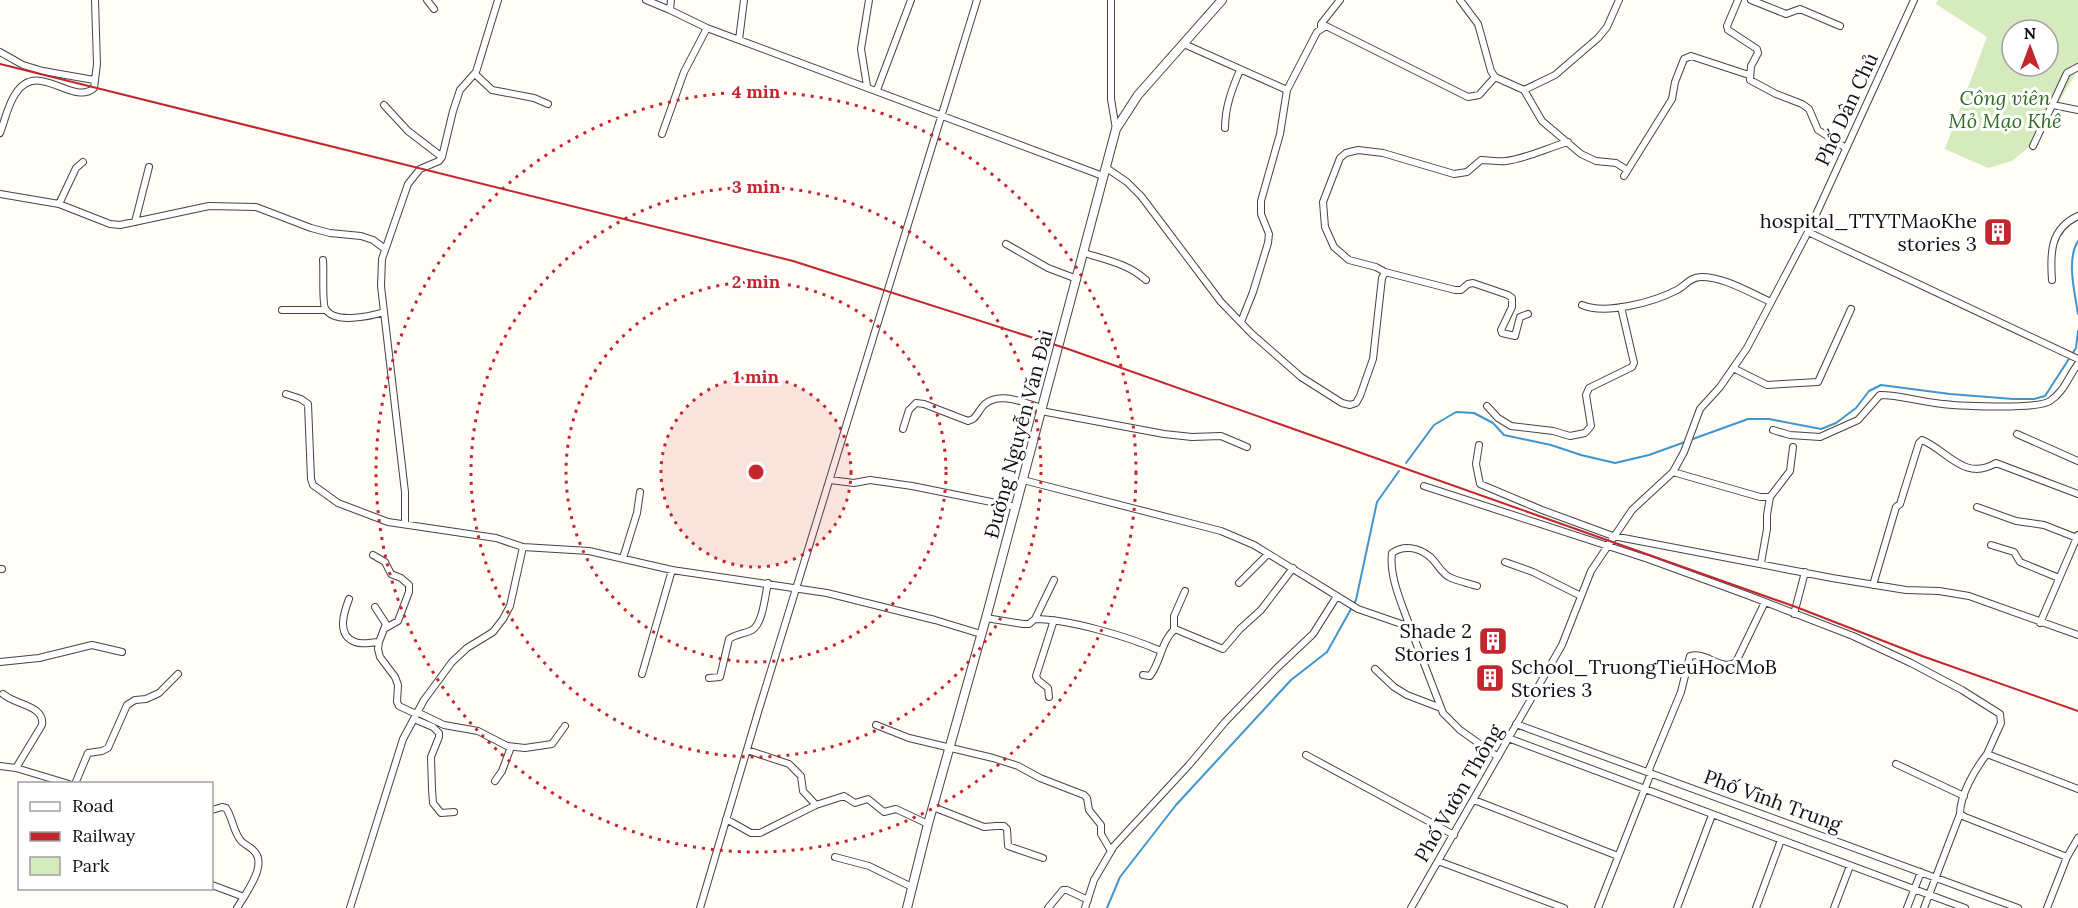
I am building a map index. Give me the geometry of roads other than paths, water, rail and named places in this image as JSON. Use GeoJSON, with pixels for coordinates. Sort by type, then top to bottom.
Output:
{"type":"FeatureCollection","features":[{"type":"Feature","properties":{"kind":"street"},"geometry":{"type":"LineString","coordinates":[[0,133],[15,93],[25,82],[42,81],[86,93],[94,88],[97,64],[95,0]]}},
{"type":"Feature","properties":{"kind":"street"},"geometry":{"type":"LineString","coordinates":[[427,0],[434,9]]}},
{"type":"Feature","properties":{"kind":"street"},"geometry":{"type":"LineString","coordinates":[[405,524],[405,492],[380,270],[408,184],[420,169],[439,161],[442,157],[460,90],[475,74],[498,0]]}},
{"type":"Feature","properties":{"kind":"street"},"geometry":{"type":"LineString","coordinates":[[646,0],[707,28],[1103,176]]}},
{"type":"Feature","properties":{"kind":"street"},"geometry":{"type":"LineString","coordinates":[[670,10],[671,0]]}},
{"type":"Feature","properties":{"kind":"street"},"geometry":{"type":"LineString","coordinates":[[739,40],[744,0]]}},
{"type":"Feature","properties":{"kind":"street"},"geometry":{"type":"LineString","coordinates":[[867,86],[861,49],[868,0]]}},
{"type":"Feature","properties":{"kind":"street"},"geometry":{"type":"LineString","coordinates":[[876,90],[911,0]]}},
{"type":"Feature","properties":{"kind":"street"},"geometry":{"type":"LineString","coordinates":[[700,908],[977,0]]}},
{"type":"Feature","properties":{"kind":"street"},"geometry":{"type":"LineString","coordinates":[[1111,0],[1111,99],[1116,129]]}},
{"type":"Feature","properties":{"kind":"street","name":"Đường Nguyễn Văn Đài"},"geometry":{"type":"LineString","coordinates":[[907,908],[1116,129],[1138,95],[1222,0]]}},
{"type":"Feature","properties":{"kind":"street"},"geometry":{"type":"LineString","coordinates":[[1321,28],[1321,24],[1340,0]]}},
{"type":"Feature","properties":{"kind":"street"},"geometry":{"type":"LineString","coordinates":[[1460,0],[1478,24],[1491,71],[1495,77],[1520,86],[1542,121],[1581,154],[1596,161],[1616,163],[1626,173],[1672,99],[1675,82],[1684,59],[1691,56],[1749,75]]}},
{"type":"Feature","properties":{"kind":"street"},"geometry":{"type":"LineString","coordinates":[[1524,90],[1555,75],[1598,38],[1607,27],[1619,0]]}},
{"type":"Feature","properties":{"kind":"street"},"geometry":{"type":"LineString","coordinates":[[1738,0],[1727,26],[1728,30],[1757,49],[1758,53],[1751,66],[1750,80],[1803,104],[1809,109],[1818,130],[1846,148]]}},
{"type":"Feature","properties":{"kind":"street"},"geometry":{"type":"LineString","coordinates":[[1751,0],[1786,14],[1800,9],[1840,26]]}},
{"type":"Feature","properties":{"kind":"street","name":"Phố Dân Chủ"},"geometry":{"type":"LineString","coordinates":[[1808,232],[1914,0]]}},
{"type":"Feature","properties":{"kind":"street"},"geometry":{"type":"LineString","coordinates":[[1241,322],[1268,243],[1269,234],[1261,214],[1261,201],[1280,134],[1287,90],[1321,28],[1326,26],[1468,97],[1479,95],[1495,77]]}},
{"type":"Feature","properties":{"kind":"street"},"geometry":{"type":"LineString","coordinates":[[662,134],[684,72],[707,28]]}},
{"type":"Feature","properties":{"kind":"street"},"geometry":{"type":"LineString","coordinates":[[1184,44],[1287,90]]}},
{"type":"Feature","properties":{"kind":"street"},"geometry":{"type":"LineString","coordinates":[[0,52],[24,65],[43,71],[94,80]]}},
{"type":"Feature","properties":{"kind":"street"},"geometry":{"type":"LineString","coordinates":[[2033,146],[2067,73],[2078,67]]}},
{"type":"Feature","properties":{"kind":"street"},"geometry":{"type":"LineString","coordinates":[[1225,128],[1225,114],[1240,70]]}},
{"type":"Feature","properties":{"kind":"street"},"geometry":{"type":"LineString","coordinates":[[475,74],[492,90],[534,98],[548,104]]}},
{"type":"Feature","properties":{"kind":"street"},"geometry":{"type":"LineString","coordinates":[[384,105],[408,131],[442,157]]}},
{"type":"Feature","properties":{"kind":"street"},"geometry":{"type":"LineString","coordinates":[[2053,105],[2078,110]]}},
{"type":"Feature","properties":{"kind":"street"},"geometry":{"type":"LineString","coordinates":[[1528,314],[1520,317],[1515,336],[1511,336],[1502,333],[1501,330],[1512,307],[1512,298],[1508,295],[1473,283],[1458,290],[1385,272],[1376,267],[1349,260],[1334,247],[1325,227],[1323,202],[1340,158],[1346,153],[1358,150],[1383,153],[1460,174],[1467,172],[1481,160],[1503,162],[1568,142]]}},
{"type":"Feature","properties":{"kind":"street"},"geometry":{"type":"LineString","coordinates":[[59,204],[76,168],[83,162]]}},
{"type":"Feature","properties":{"kind":"street"},"geometry":{"type":"LineString","coordinates":[[135,222],[148,167]]}},
{"type":"Feature","properties":{"kind":"street"},"geometry":{"type":"LineString","coordinates":[[1105,167],[1127,182],[1141,196],[1221,302],[1241,322],[1301,377],[1342,403],[1350,405],[1356,403],[1373,359],[1382,278],[1385,272]]}},
{"type":"Feature","properties":{"kind":"street"},"geometry":{"type":"LineString","coordinates":[[0,194],[59,204],[110,224],[120,225],[209,206],[256,207],[311,228],[330,233],[361,236],[373,240],[385,249]]}},
{"type":"Feature","properties":{"kind":"street"},"geometry":{"type":"LineString","coordinates":[[2052,280],[2051,263],[2056,236],[2064,224],[2078,216]]}},
{"type":"Feature","properties":{"kind":"street"},"geometry":{"type":"LineString","coordinates":[[1851,309],[1818,382],[1767,385],[1733,368],[1747,348],[1808,232],[2078,359]]}},
{"type":"Feature","properties":{"kind":"street"},"geometry":{"type":"LineString","coordinates":[[1006,244],[1048,268],[1077,279]]}},
{"type":"Feature","properties":{"kind":"street"},"geometry":{"type":"LineString","coordinates":[[1084,253],[1124,265],[1135,270],[1146,280]]}},
{"type":"Feature","properties":{"kind":"street"},"geometry":{"type":"LineString","coordinates":[[323,260],[326,310]]}},
{"type":"Feature","properties":{"kind":"street"},"geometry":{"type":"LineString","coordinates":[[1582,305],[1602,309],[1621,307],[1676,291],[1692,279],[1701,277],[1732,285],[1771,302]]}},
{"type":"Feature","properties":{"kind":"street"},"geometry":{"type":"LineString","coordinates":[[1486,406],[1511,426],[1553,431],[1570,436],[1585,433],[1591,426],[1586,395],[1589,388],[1632,367],[1634,363],[1621,307]]}},
{"type":"Feature","properties":{"kind":"street"},"geometry":{"type":"LineString","coordinates":[[282,310],[326,310],[333,315],[347,318],[384,312]]}},
{"type":"Feature","properties":{"kind":"street"},"geometry":{"type":"LineString","coordinates":[[1773,430],[1790,435],[1820,437],[1858,420],[1880,395],[1935,403],[1983,406],[2048,402],[2062,391],[2078,364]]}},
{"type":"Feature","properties":{"kind":"street","name":"Phố Vườn Thông"},"geometry":{"type":"LineString","coordinates":[[1411,908],[1562,645],[1591,571],[1632,510],[1673,472],[1684,452],[1700,409],[1733,368]]}},
{"type":"Feature","properties":{"kind":"street"},"geometry":{"type":"LineString","coordinates":[[286,394],[302,399],[308,404],[313,485],[338,503],[388,522],[496,538],[523,548],[589,551],[672,570],[843,596],[981,634]]}},
{"type":"Feature","properties":{"kind":"street"},"geometry":{"type":"LineString","coordinates":[[903,429],[909,410],[916,403],[968,421],[973,420],[981,407],[993,398],[1003,398],[1041,410],[1164,434],[1221,436],[1247,447]]}},
{"type":"Feature","properties":{"kind":"street"},"geometry":{"type":"LineString","coordinates":[[2017,434],[2078,461]]}},
{"type":"Feature","properties":{"kind":"street"},"geometry":{"type":"LineString","coordinates":[[1874,585],[1896,507],[1900,504],[1919,443],[1922,440],[1963,466],[1979,469],[1996,463],[2078,494]]}},
{"type":"Feature","properties":{"kind":"street"},"geometry":{"type":"LineString","coordinates":[[1479,445],[1476,464],[1480,483],[1542,510],[1613,536],[1874,585],[1969,596],[2078,635]]}},
{"type":"Feature","properties":{"kind":"street"},"geometry":{"type":"LineString","coordinates":[[1761,563],[1770,497],[1790,471],[1793,447]]}},
{"type":"Feature","properties":{"kind":"street"},"geometry":{"type":"LineString","coordinates":[[1673,472],[1760,497],[1770,497]]}},
{"type":"Feature","properties":{"kind":"street"},"geometry":{"type":"LineString","coordinates":[[830,480],[854,483],[870,480],[912,486],[1016,507]]}},
{"type":"Feature","properties":{"kind":"street"},"geometry":{"type":"LineString","coordinates":[[1023,480],[1221,531],[1254,545],[1358,609],[1410,627]]}},
{"type":"Feature","properties":{"kind":"street"},"geometry":{"type":"LineString","coordinates":[[1424,486],[1648,559],[1853,636],[1911,663],[2000,714],[2001,723],[1964,796],[1960,814],[1924,908]]}},
{"type":"Feature","properties":{"kind":"street"},"geometry":{"type":"LineString","coordinates":[[623,558],[637,513],[640,492]]}},
{"type":"Feature","properties":{"kind":"street"},"geometry":{"type":"LineString","coordinates":[[1977,507],[2016,521],[2044,525],[2077,536],[2040,623]]}},
{"type":"Feature","properties":{"kind":"street"},"geometry":{"type":"LineString","coordinates":[[1991,544],[2014,552],[2020,562],[2059,578]]}},
{"type":"Feature","properties":{"kind":"street"},"geometry":{"type":"LineString","coordinates":[[1477,586],[1448,577],[1430,556],[1418,550],[1406,547],[1392,553],[1391,562],[1397,590],[1443,713],[1460,730],[1498,757]]}},
{"type":"Feature","properties":{"kind":"street"},"geometry":{"type":"LineString","coordinates":[[350,908],[400,748],[416,715],[452,663],[467,648],[493,632],[503,619],[510,606],[523,548]]}},
{"type":"Feature","properties":{"kind":"street"},"geometry":{"type":"LineString","coordinates":[[1239,583],[1268,554]]}},
{"type":"Feature","properties":{"kind":"street"},"geometry":{"type":"LineString","coordinates":[[373,555],[385,562],[391,574],[401,578],[409,585],[409,592],[398,621],[384,629]]}},
{"type":"Feature","properties":{"kind":"street"},"geometry":{"type":"LineString","coordinates":[[2069,556],[2078,560]]}},
{"type":"Feature","properties":{"kind":"street"},"geometry":{"type":"LineString","coordinates":[[1504,562],[1533,572],[1581,596]]}},
{"type":"Feature","properties":{"kind":"street"},"geometry":{"type":"LineString","coordinates":[[1174,629],[1179,629],[1223,649],[1266,603],[1293,568]]}},
{"type":"Feature","properties":{"kind":"street"},"geometry":{"type":"LineString","coordinates":[[642,674],[672,570]]}},
{"type":"Feature","properties":{"kind":"street"},"geometry":{"type":"LineString","coordinates":[[1794,614],[1805,572]]}},
{"type":"Feature","properties":{"kind":"street"},"geometry":{"type":"LineString","coordinates":[[986,618],[1012,624],[1029,624],[1035,619],[1054,580]]}},
{"type":"Feature","properties":{"kind":"street"},"geometry":{"type":"LineString","coordinates":[[709,678],[720,677],[729,639],[752,631],[759,622],[768,583]]}},
{"type":"Feature","properties":{"kind":"street"},"geometry":{"type":"LineString","coordinates":[[1143,675],[1150,676],[1154,671],[1161,651],[1174,629],[1174,616],[1185,591]]}},
{"type":"Feature","properties":{"kind":"street"},"geometry":{"type":"LineString","coordinates":[[1085,908],[1094,880],[1111,851],[1225,722],[1313,634],[1336,596]]}},
{"type":"Feature","properties":{"kind":"street"},"geometry":{"type":"LineString","coordinates":[[349,599],[343,615],[343,625],[347,636],[353,641],[362,643],[379,642]]}},
{"type":"Feature","properties":{"kind":"street"},"geometry":{"type":"LineString","coordinates":[[1598,908],[1681,692],[1690,656],[1694,654],[1726,666],[1736,663],[1765,602]]}},
{"type":"Feature","properties":{"kind":"street"},"geometry":{"type":"LineString","coordinates":[[375,607],[386,624],[378,649],[380,657],[395,677],[398,685],[397,702],[399,706],[416,715],[439,733],[431,757],[433,803],[441,813],[453,812]]}},
{"type":"Feature","properties":{"kind":"street"},"geometry":{"type":"LineString","coordinates":[[1035,619],[1054,620],[1131,640],[1161,651]]}},
{"type":"Feature","properties":{"kind":"street"},"geometry":{"type":"LineString","coordinates":[[1049,698],[1048,688],[1038,680],[1036,675],[1054,620]]}},
{"type":"Feature","properties":{"kind":"street"},"geometry":{"type":"LineString","coordinates":[[0,662],[39,658],[92,645],[122,652]]}},
{"type":"Feature","properties":{"kind":"street"},"geometry":{"type":"LineString","coordinates":[[1375,669],[1407,695],[1441,708]]}},
{"type":"Feature","properties":{"kind":"street"},"geometry":{"type":"LineString","coordinates":[[75,782],[88,753],[108,748],[127,705],[135,700],[151,697],[178,674]]}},
{"type":"Feature","properties":{"kind":"street"},"geometry":{"type":"LineString","coordinates":[[3,694],[12,701],[38,711],[43,717],[42,725],[16,768]]}},
{"type":"Feature","properties":{"kind":"street"},"geometry":{"type":"LineString","coordinates":[[416,715],[444,725],[478,731],[511,747],[525,748],[552,744],[565,726]]}},
{"type":"Feature","properties":{"kind":"street"},"geometry":{"type":"LineString","coordinates":[[876,724],[909,738],[1018,766],[1040,778],[1084,795],[1088,798],[1089,810],[1101,825],[1101,834],[1111,851]]}},
{"type":"Feature","properties":{"kind":"street","name":"Phố Vĩnh Trung"},"geometry":{"type":"LineString","coordinates":[[1516,724],[2018,908]]}},
{"type":"Feature","properties":{"kind":"street","name":"Phố Vĩnh Trung"},"geometry":{"type":"LineString","coordinates":[[1508,738],[1965,908]]}},
{"type":"Feature","properties":{"kind":"street"},"geometry":{"type":"LineString","coordinates":[[495,781],[502,771],[511,747]]}},
{"type":"Feature","properties":{"kind":"street"},"geometry":{"type":"LineString","coordinates":[[747,750],[789,764],[801,776],[803,791],[816,805]]}},
{"type":"Feature","properties":{"kind":"street"},"geometry":{"type":"LineString","coordinates":[[1987,754],[2078,789]]}},
{"type":"Feature","properties":{"kind":"street"},"geometry":{"type":"LineString","coordinates":[[1306,755],[1454,835]]}},
{"type":"Feature","properties":{"kind":"street"},"geometry":{"type":"LineString","coordinates":[[1896,764],[1964,796]]}},
{"type":"Feature","properties":{"kind":"street"},"geometry":{"type":"LineString","coordinates":[[0,766],[16,768],[62,782]]}},
{"type":"Feature","properties":{"kind":"street"},"geometry":{"type":"LineString","coordinates":[[726,819],[756,834],[840,796],[847,797],[855,803],[865,798],[884,812],[896,809],[928,824]]}},
{"type":"Feature","properties":{"kind":"street"},"geometry":{"type":"LineString","coordinates":[[1474,800],[1618,856]]}},
{"type":"Feature","properties":{"kind":"street"},"geometry":{"type":"LineString","coordinates":[[933,807],[984,827],[1004,826],[1008,829],[1008,846],[1043,858]]}},
{"type":"Feature","properties":{"kind":"street"},"geometry":{"type":"LineString","coordinates":[[213,810],[226,808],[239,838],[257,855],[259,867],[237,908]]}},
{"type":"Feature","properties":{"kind":"street"},"geometry":{"type":"LineString","coordinates":[[1960,814],[2067,857]]}},
{"type":"Feature","properties":{"kind":"street"},"geometry":{"type":"LineString","coordinates":[[1677,908],[1712,815]]}},
{"type":"Feature","properties":{"kind":"street"},"geometry":{"type":"LineString","coordinates":[[2047,908],[2067,857],[2078,837]]}},
{"type":"Feature","properties":{"kind":"street"},"geometry":{"type":"LineString","coordinates":[[1756,908],[1781,840]]}},
{"type":"Feature","properties":{"kind":"street"},"geometry":{"type":"LineString","coordinates":[[835,857],[869,866],[912,887]]}},
{"type":"Feature","properties":{"kind":"street"},"geometry":{"type":"LineString","coordinates":[[1438,861],[1564,908]]}},
{"type":"Feature","properties":{"kind":"street"},"geometry":{"type":"LineString","coordinates":[[1833,908],[1850,866]]}},
{"type":"Feature","properties":{"kind":"street"},"geometry":{"type":"LineString","coordinates":[[1907,908],[1921,872]]}},
{"type":"Feature","properties":{"kind":"street"},"geometry":{"type":"LineString","coordinates":[[213,885],[244,897]]}},
{"type":"Feature","properties":{"kind":"street"},"geometry":{"type":"LineString","coordinates":[[1048,908],[1063,890],[1088,900]]}},
{"type":"Feature","properties":{"kind":"waterway"},"geometry":{"type":"LineString","coordinates":[[2078,241],[2074,249],[2072,267],[2078,314]]}},
{"type":"Feature","properties":{"kind":"waterway"},"geometry":{"type":"LineString","coordinates":[[1690,440],[1748,419],[1769,419],[1821,429],[1836,423],[1856,408],[1869,391],[1881,385],[2013,399],[2034,399],[2045,396],[2076,348],[2078,331]]}},
{"type":"Feature","properties":{"kind":"waterway"},"geometry":{"type":"LineString","coordinates":[[1406,463],[1434,425],[1456,412],[1474,413],[1493,423],[1504,435],[1615,463],[1649,455],[1685,442]]}},
{"type":"Feature","properties":{"kind":"waterway"},"geometry":{"type":"LineString","coordinates":[[1107,908],[1120,877],[1176,805],[1291,680],[1327,652],[1356,600],[1377,502],[1399,471]]}},
{"type":"Feature","properties":{"kind":"railway"},"geometry":{"type":"LineString","coordinates":[[0,64],[793,261],[1068,349],[1796,607],[1922,656],[2078,711]]}},
{"type":"Feature","properties":{"kind":"place","name":"hospital_TTYTMaoKhe stories 3"},"geometry":{"type":"Point","coordinates":[1998,232]}},
{"type":"Feature","properties":{"kind":"place","name":"Shade 2 Stories 1"},"geometry":{"type":"Point","coordinates":[1493,641]}},
{"type":"Feature","properties":{"kind":"place","name":"School_TruongTieuHocMoB Stories 3"},"geometry":{"type":"Point","coordinates":[1490,678]}},
{"type":"Feature","properties":{"kind":"park label","name":"Công viên Mỏ Mạo Khê"},"geometry":{"type":"Point","coordinates":[2005,108]}}]}
